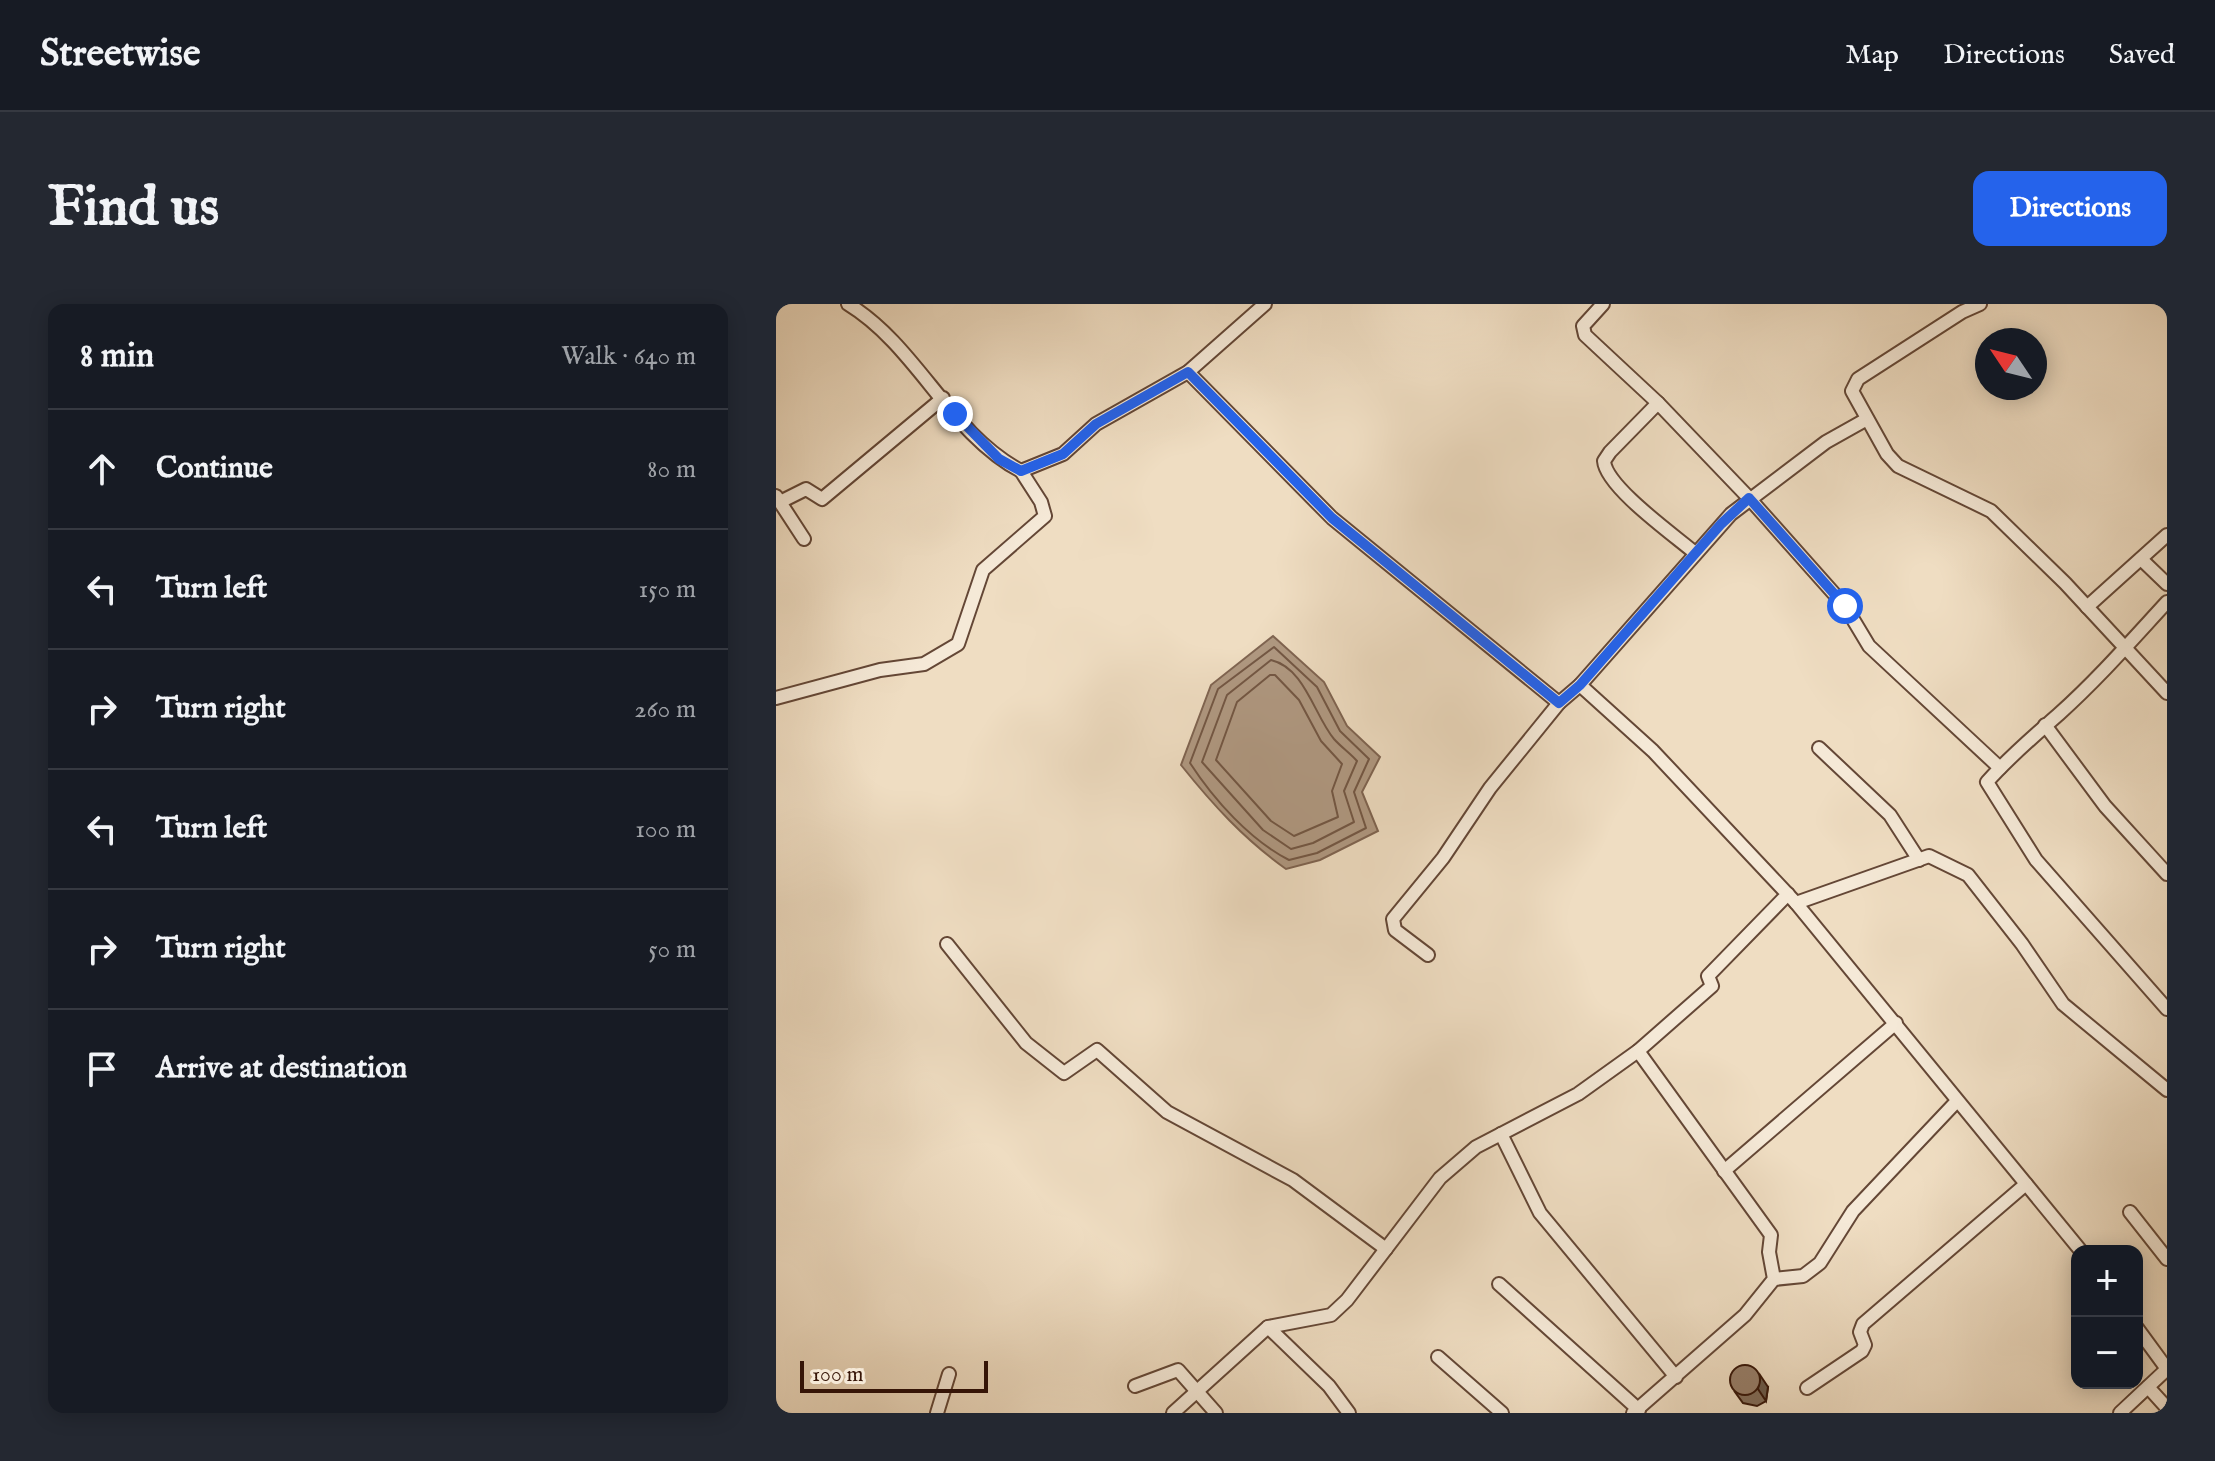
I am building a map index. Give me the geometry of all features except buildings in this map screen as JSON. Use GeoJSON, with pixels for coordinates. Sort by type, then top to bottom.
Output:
{"type":"FeatureCollection","features":[{"type":"Feature","properties":{"kind":"street"},"geometry":{"type":"LineString","coordinates":[[776,698],[880,670],[924,664],[958,644],[983,570],[1045,516],[1041,502],[1021,471],[999,459],[978,441],[869,317],[848,304]]}},
{"type":"Feature","properties":{"kind":"street"},"geometry":{"type":"LineString","coordinates":[[1021,471],[1063,454],[1096,424],[1188,372],[1265,304]]}},
{"type":"Feature","properties":{"kind":"street"},"geometry":{"type":"LineString","coordinates":[[1603,304],[1582,331],[1658,403],[1749,498],[1845,606],[1869,646],[2000,768]]}},
{"type":"Feature","properties":{"kind":"street"},"geometry":{"type":"LineString","coordinates":[[1980,304],[1962,312],[1852,384],[1852,391],[1898,466],[1991,511],[2167,693]]}},
{"type":"Feature","properties":{"kind":"street"},"geometry":{"type":"LineString","coordinates":[[1188,372],[1332,518],[1559,703]]}},
{"type":"Feature","properties":{"kind":"street"},"geometry":{"type":"LineString","coordinates":[[804,539],[778,499],[806,489],[822,499],[943,398]]}},
{"type":"Feature","properties":{"kind":"street"},"geometry":{"type":"LineString","coordinates":[[1658,403],[1610,452],[1604,461],[1605,469],[1618,485],[1695,553]]}},
{"type":"Feature","properties":{"kind":"street"},"geometry":{"type":"LineString","coordinates":[[1428,955],[1395,930],[1393,919],[1443,858],[1482,798],[1559,703],[1580,685],[1695,553],[1749,498],[1826,442],[1867,419]]}},
{"type":"Feature","properties":{"kind":"street"},"geometry":{"type":"LineString","coordinates":[[2087,607],[2167,535]]}},
{"type":"Feature","properties":{"kind":"street"},"geometry":{"type":"LineString","coordinates":[[2141,559],[2167,584]]}},
{"type":"Feature","properties":{"kind":"street"},"geometry":{"type":"LineString","coordinates":[[2167,602],[2125,648],[1987,782],[2036,860],[2167,1009]]}},
{"type":"Feature","properties":{"kind":"street"},"geometry":{"type":"LineString","coordinates":[[1580,685],[1653,751],[1792,898],[2076,1245]]}},
{"type":"Feature","properties":{"kind":"street"},"geometry":{"type":"LineString","coordinates":[[2045,725],[2105,806],[2167,874]]}},
{"type":"Feature","properties":{"kind":"street"},"geometry":{"type":"LineString","coordinates":[[1819,748],[1890,815],[1919,860]]}},
{"type":"Feature","properties":{"kind":"street"},"geometry":{"type":"LineString","coordinates":[[1173,1413],[1268,1327],[1331,1315],[1440,1178],[1476,1147],[1578,1094],[1638,1051],[1712,986],[1708,976],[1792,898],[1929,856],[1968,875],[2022,944],[2063,1004],[2167,1090]]}},
{"type":"Feature","properties":{"kind":"street"},"geometry":{"type":"LineString","coordinates":[[947,944],[1026,1043],[1064,1073],[1097,1050],[1167,1112],[1293,1180],[1386,1249]]}},
{"type":"Feature","properties":{"kind":"street"},"geometry":{"type":"LineString","coordinates":[[1724,1171],[1896,1023]]}},
{"type":"Feature","properties":{"kind":"street"},"geometry":{"type":"LineString","coordinates":[[1638,1051],[1771,1235],[1769,1252],[1774,1279]]}},
{"type":"Feature","properties":{"kind":"street"},"geometry":{"type":"LineString","coordinates":[[1499,1284],[1636,1411],[1745,1315],[1774,1279],[1803,1276],[1820,1263],[1853,1211],[1957,1101]]}},
{"type":"Feature","properties":{"kind":"street"},"geometry":{"type":"LineString","coordinates":[[1501,1134],[1540,1213],[1676,1377]]}},
{"type":"Feature","properties":{"kind":"street"},"geometry":{"type":"LineString","coordinates":[[1807,1388],[1862,1351],[1865,1345],[1860,1332],[1863,1324],[2026,1184]]}},
{"type":"Feature","properties":{"kind":"street"},"geometry":{"type":"LineString","coordinates":[[2130,1212],[2167,1259]]}},
{"type":"Feature","properties":{"kind":"street"},"geometry":{"type":"LineString","coordinates":[[1268,1327],[1329,1386],[1349,1413]]}},
{"type":"Feature","properties":{"kind":"street"},"geometry":{"type":"LineString","coordinates":[[2120,1413],[2167,1369],[2143,1336]]}},
{"type":"Feature","properties":{"kind":"street"},"geometry":{"type":"LineString","coordinates":[[1438,1357],[1502,1413]]}},
{"type":"Feature","properties":{"kind":"street"},"geometry":{"type":"LineString","coordinates":[[1135,1386],[1178,1370],[1216,1413]]}},
{"type":"Feature","properties":{"kind":"street"},"geometry":{"type":"LineString","coordinates":[[937,1413],[949,1374]]}},
{"type":"Feature","properties":{"kind":"street"},"geometry":{"type":"LineString","coordinates":[[2148,1387],[2167,1408]]}},
{"type":"Feature","properties":{"kind":"water"},"geometry":{"type":"Polygon","coordinates":[[[1273,636],[1324,682],[1347,726],[1380,757],[1362,792],[1378,831],[1320,860],[1286,869],[1230,821],[1181,765],[1211,685],[1273,636]]]}},
{"type":"Feature","properties":{"kind":"route"},"geometry":{"type":"LineString","coordinates":[[955,414],[968,431],[999,459],[1021,471],[1063,454],[1096,424],[1188,372],[1332,518],[1559,703],[1580,685],[1721,524],[1749,498],[1845,606]]}}]}
